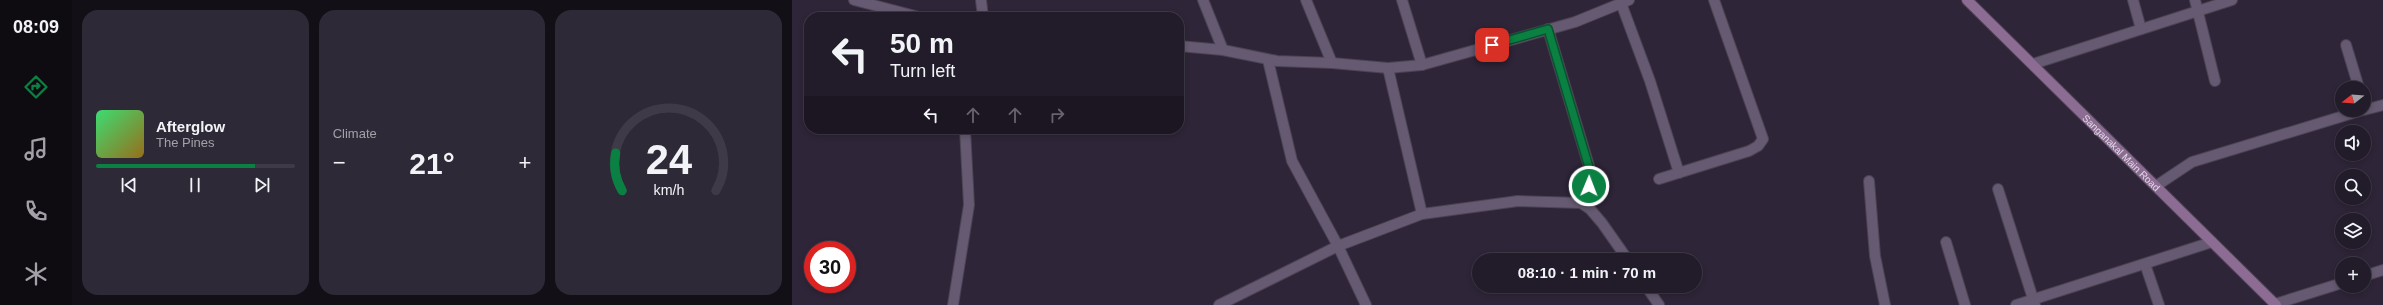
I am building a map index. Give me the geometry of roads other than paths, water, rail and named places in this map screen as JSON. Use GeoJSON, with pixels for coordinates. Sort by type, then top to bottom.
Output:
{"type":"FeatureCollection","features":[{"type":"Feature","properties":{"kind":"street"},"geometry":{"type":"LineString","coordinates":[[854,0],[900,12]]}},
{"type":"Feature","properties":{"kind":"street"},"geometry":{"type":"LineString","coordinates":[[981,0],[982,12]]}},
{"type":"Feature","properties":{"kind":"street"},"geometry":{"type":"LineString","coordinates":[[1204,0],[1223,50]]}},
{"type":"Feature","properties":{"kind":"street"},"geometry":{"type":"LineString","coordinates":[[1306,0],[1332,63]]}},
{"type":"Feature","properties":{"kind":"street"},"geometry":{"type":"LineString","coordinates":[[1402,0],[1422,65]]}},
{"type":"Feature","properties":{"kind":"street"},"geometry":{"type":"LineString","coordinates":[[1659,179],[1749,152],[1758,146],[1763,139],[1714,0]]}},
{"type":"Feature","properties":{"kind":"street","name":"Sanganakal Main Road"},"geometry":{"type":"LineString","coordinates":[[1967,0],[2275,304]]}},
{"type":"Feature","properties":{"kind":"street"},"geometry":{"type":"LineString","coordinates":[[2133,0],[2141,30]]}},
{"type":"Feature","properties":{"kind":"street"},"geometry":{"type":"LineString","coordinates":[[2195,0],[2215,81]]}},
{"type":"Feature","properties":{"kind":"street"},"geometry":{"type":"LineString","coordinates":[[2033,64],[2232,0]]}},
{"type":"Feature","properties":{"kind":"street"},"geometry":{"type":"LineString","coordinates":[[1184,46],[1223,50],[1268,60],[1332,63],[1388,68],[1422,65],[1574,22],[1625,2],[1679,173]]}},
{"type":"Feature","properties":{"kind":"street"},"geometry":{"type":"LineString","coordinates":[[1548,29],[1591,174],[1589,186],[1581,203]]}},
{"type":"Feature","properties":{"kind":"street"},"geometry":{"type":"LineString","coordinates":[[2346,45],[2357,81]]}},
{"type":"Feature","properties":{"kind":"street"},"geometry":{"type":"LineString","coordinates":[[1268,60],[1292,161],[1300,179],[1338,246],[1366,305]]}},
{"type":"Feature","properties":{"kind":"street"},"geometry":{"type":"LineString","coordinates":[[1388,68],[1422,214]]}},
{"type":"Feature","properties":{"kind":"street"},"geometry":{"type":"LineString","coordinates":[[2371,107],[2383,104]]}},
{"type":"Feature","properties":{"kind":"street"},"geometry":{"type":"LineString","coordinates":[[2156,186],[2192,162],[2338,117]]}},
{"type":"Feature","properties":{"kind":"street"},"geometry":{"type":"LineString","coordinates":[[953,305],[970,205],[965,134]]}},
{"type":"Feature","properties":{"kind":"street"},"geometry":{"type":"LineString","coordinates":[[1869,181],[1875,256],[1885,305]]}},
{"type":"Feature","properties":{"kind":"street"},"geometry":{"type":"LineString","coordinates":[[1998,189],[2035,302]]}},
{"type":"Feature","properties":{"kind":"street"},"geometry":{"type":"LineString","coordinates":[[1219,305],[1338,246],[1422,214],[1518,201],[1581,203],[1590,209],[1602,223],[1623,253]]}},
{"type":"Feature","properties":{"kind":"street"},"geometry":{"type":"LineString","coordinates":[[1946,242],[1965,305]]}},
{"type":"Feature","properties":{"kind":"street"},"geometry":{"type":"LineString","coordinates":[[2016,305],[2035,302],[2212,242]]}},
{"type":"Feature","properties":{"kind":"street"},"geometry":{"type":"LineString","coordinates":[[2145,264],[2159,305]]}},
{"type":"Feature","properties":{"kind":"street"},"geometry":{"type":"LineString","coordinates":[[2371,274],[2383,270]]}},
{"type":"Feature","properties":{"kind":"street"},"geometry":{"type":"LineString","coordinates":[[2275,304],[2335,285]]}},
{"type":"Feature","properties":{"kind":"street"},"geometry":{"type":"LineString","coordinates":[[1651,293],[1659,305]]}}]}
